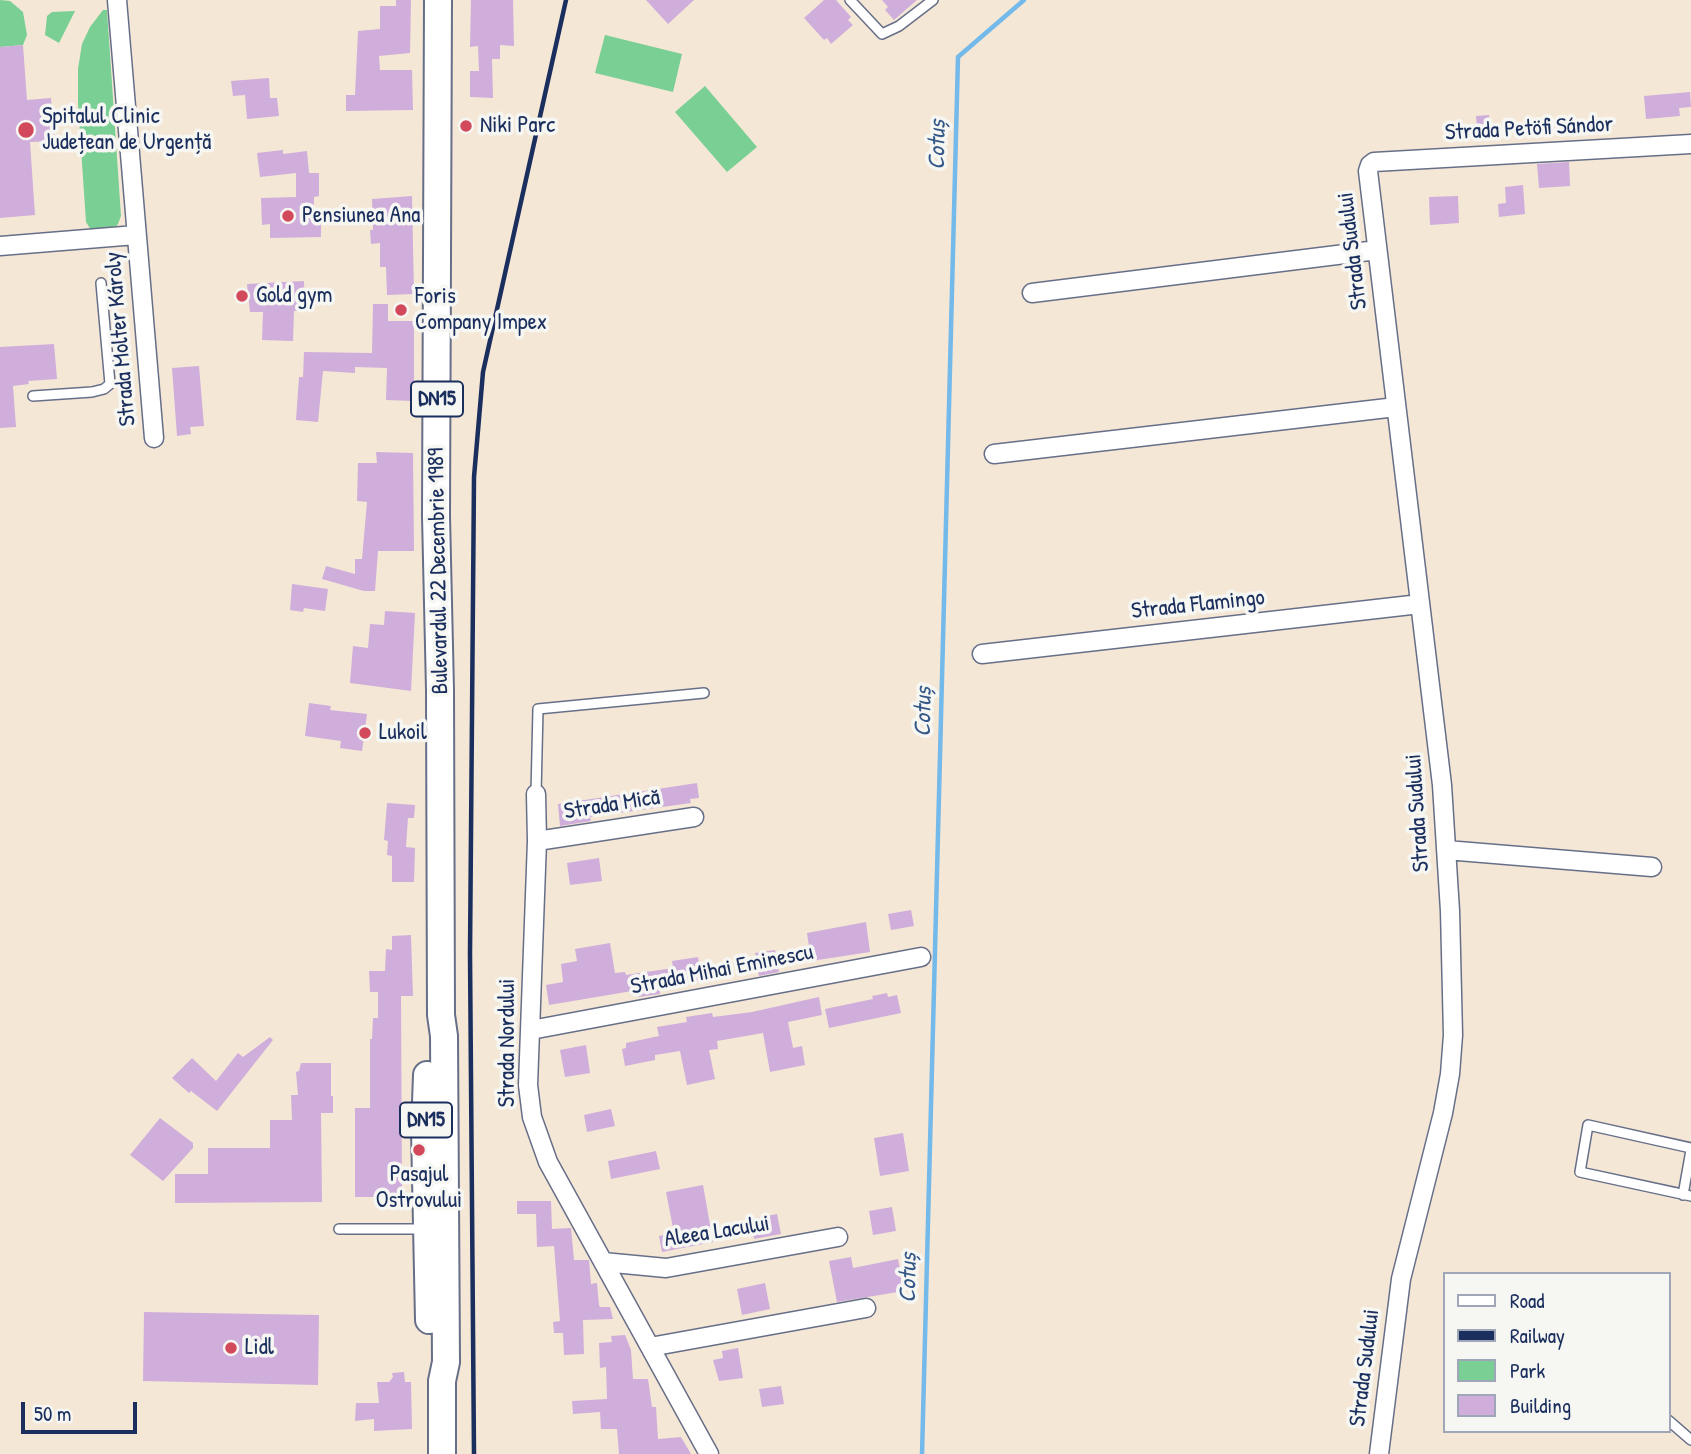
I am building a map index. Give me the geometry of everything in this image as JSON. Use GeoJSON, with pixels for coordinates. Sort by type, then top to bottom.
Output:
{"type":"FeatureCollection","features":[{"type":"Feature","properties":{"kind":"main road","name":"Bulevardul 22 Decembrie 1989"},"geometry":{"type":"LineString","coordinates":[[438,0],[436,516],[440,690],[441,1016],[444,1036],[436,1229],[446,1362],[442,1381],[442,1454]]}},
{"type":"Feature","properties":{"kind":"street","name":"Strada Molter Károly"},"geometry":{"type":"LineString","coordinates":[[117,0],[154,438]]}},
{"type":"Feature","properties":{"kind":"street","name":"Strada Petöfi Sándor"},"geometry":{"type":"LineString","coordinates":[[1370,165],[1382,162],[1691,144]]}},
{"type":"Feature","properties":{"kind":"street","name":"Strada Sudului"},"geometry":{"type":"LineString","coordinates":[[1370,165],[1368,171],[1377,250],[1442,785],[1453,1035],[1443,1113],[1401,1279],[1379,1454]]}},
{"type":"Feature","properties":{"kind":"street","name":"Strada Molter Károly"},"geometry":{"type":"LineString","coordinates":[[0,246],[136,235]]}},
{"type":"Feature","properties":{"kind":"street"},"geometry":{"type":"LineString","coordinates":[[1032,293],[1377,250]]}},
{"type":"Feature","properties":{"kind":"street"},"geometry":{"type":"LineString","coordinates":[[994,454],[1396,407]]}},
{"type":"Feature","properties":{"kind":"street","name":"Strada Flamingo"},"geometry":{"type":"LineString","coordinates":[[982,654],[1420,604]]}},
{"type":"Feature","properties":{"kind":"street","name":"Strada Nordului"},"geometry":{"type":"LineString","coordinates":[[536,794],[537,841],[528,1085],[532,1117],[539,1141],[709,1454]]}},
{"type":"Feature","properties":{"kind":"street","name":"Strada Mică"},"geometry":{"type":"LineString","coordinates":[[537,841],[694,817]]}},
{"type":"Feature","properties":{"kind":"street"},"geometry":{"type":"LineString","coordinates":[[1446,850],[1651,867]]}},
{"type":"Feature","properties":{"kind":"street","name":"Strada Mihai Eminescu"},"geometry":{"type":"LineString","coordinates":[[531,1030],[921,957]]}},
{"type":"Feature","properties":{"kind":"street","name":"Aleea Lacului"},"geometry":{"type":"LineString","coordinates":[[603,1262],[666,1268],[838,1237]]}},
{"type":"Feature","properties":{"kind":"street"},"geometry":{"type":"LineString","coordinates":[[650,1347],[866,1308]]}},
{"type":"Feature","properties":{"kind":"lane"},"geometry":{"type":"LineString","coordinates":[[850,0],[882,34],[899,26],[933,0]]}},
{"type":"Feature","properties":{"kind":"lane"},"geometry":{"type":"LineString","coordinates":[[33,396],[92,392],[104,389],[110,383],[101,283]]}},
{"type":"Feature","properties":{"kind":"lane"},"geometry":{"type":"LineString","coordinates":[[536,794],[538,709],[704,693]]}},
{"type":"Feature","properties":{"kind":"lane"},"geometry":{"type":"LineString","coordinates":[[1588,1125],[1691,1149],[1687,1195],[1580,1172],[1588,1125]]}},
{"type":"Feature","properties":{"kind":"lane"},"geometry":{"type":"LineString","coordinates":[[339,1229],[436,1229]]}},
{"type":"Feature","properties":{"kind":"lane"},"geometry":{"type":"LineString","coordinates":[[1670,1422],[1691,1440]]}},
{"type":"Feature","properties":{"kind":"green space"},"geometry":{"type":"Polygon","coordinates":[[[0,0],[10,1],[23,12],[27,35],[23,45],[0,47],[0,0]]]}},
{"type":"Feature","properties":{"kind":"green space"},"geometry":{"type":"Polygon","coordinates":[[[103,10],[107,10],[121,216],[111,232],[101,234],[91,230],[86,222],[78,69],[82,44],[90,27],[103,10]]]}},
{"type":"Feature","properties":{"kind":"green space"},"geometry":{"type":"Polygon","coordinates":[[[75,11],[59,43],[45,35],[47,16],[52,12],[75,11]]]}},
{"type":"Feature","properties":{"kind":"green space"},"geometry":{"type":"Polygon","coordinates":[[[605,35],[682,54],[673,92],[595,73],[605,35]]]}},
{"type":"Feature","properties":{"kind":"green space"},"geometry":{"type":"Polygon","coordinates":[[[705,86],[757,147],[727,172],[675,112],[705,86]]]}},
{"type":"Feature","properties":{"kind":"building"},"geometry":{"type":"Polygon","coordinates":[[[396,0],[411,0],[410,53],[379,56],[380,70],[412,70],[413,110],[346,111],[346,95],[355,95],[358,31],[380,29],[380,6],[396,6],[396,0]]]}},
{"type":"Feature","properties":{"kind":"building"},"geometry":{"type":"Polygon","coordinates":[[[471,0],[513,0],[514,46],[500,45],[500,59],[492,59],[493,98],[470,97],[470,71],[479,71],[478,46],[470,47],[471,0]]]}},
{"type":"Feature","properties":{"kind":"building"},"geometry":{"type":"Polygon","coordinates":[[[646,0],[694,0],[668,24],[646,0]]]}},
{"type":"Feature","properties":{"kind":"building"},"geometry":{"type":"Polygon","coordinates":[[[824,0],[836,0],[851,17],[848,20],[853,25],[831,44],[804,18],[824,0]]]}},
{"type":"Feature","properties":{"kind":"building"},"geometry":{"type":"Polygon","coordinates":[[[882,0],[917,0],[894,20],[885,10],[888,7],[882,0]]]}},
{"type":"Feature","properties":{"kind":"building","name":"Spitalul Clinic Județean de Urgență"},"geometry":{"type":"Polygon","coordinates":[[[23,45],[27,100],[51,98],[54,141],[30,142],[35,215],[0,218],[0,47],[23,45]]]}},
{"type":"Feature","properties":{"kind":"building"},"geometry":{"type":"Polygon","coordinates":[[[269,78],[270,98],[277,98],[279,116],[247,119],[245,95],[233,96],[231,81],[269,78]]]}},
{"type":"Feature","properties":{"kind":"building"},"geometry":{"type":"Polygon","coordinates":[[[1690,92],[1691,107],[1679,108],[1680,116],[1646,119],[1644,96],[1690,92]]]}},
{"type":"Feature","properties":{"kind":"building"},"geometry":{"type":"Polygon","coordinates":[[[1489,115],[1491,140],[1478,141],[1476,116],[1489,115]]]}},
{"type":"Feature","properties":{"kind":"building"},"geometry":{"type":"Polygon","coordinates":[[[283,150],[283,154],[307,151],[309,173],[319,173],[319,196],[314,197],[314,223],[321,223],[321,237],[270,238],[270,224],[262,225],[261,198],[296,197],[296,173],[260,177],[257,153],[283,150]]]}},
{"type":"Feature","properties":{"kind":"building"},"geometry":{"type":"Polygon","coordinates":[[[1569,162],[1570,186],[1539,188],[1537,164],[1569,162]]]}},
{"type":"Feature","properties":{"kind":"building"},"geometry":{"type":"Polygon","coordinates":[[[1523,185],[1525,214],[1499,217],[1498,204],[1506,203],[1505,187],[1523,185]]]}},
{"type":"Feature","properties":{"kind":"building"},"geometry":{"type":"Polygon","coordinates":[[[412,196],[414,294],[387,295],[386,267],[380,267],[380,243],[371,244],[372,199],[412,196]]]}},
{"type":"Feature","properties":{"kind":"building"},"geometry":{"type":"Polygon","coordinates":[[[1458,196],[1459,223],[1430,225],[1429,197],[1458,196]]]}},
{"type":"Feature","properties":{"kind":"building"},"geometry":{"type":"Polygon","coordinates":[[[304,281],[305,310],[294,311],[293,341],[262,340],[263,312],[250,312],[247,284],[304,281]]]}},
{"type":"Feature","properties":{"kind":"building"},"geometry":{"type":"Polygon","coordinates":[[[373,304],[388,304],[388,321],[414,321],[414,401],[386,400],[387,368],[355,367],[355,373],[323,371],[318,422],[296,420],[304,352],[372,353],[373,304]]]}},
{"type":"Feature","properties":{"kind":"building"},"geometry":{"type":"Polygon","coordinates":[[[54,344],[57,379],[28,381],[29,384],[13,386],[16,427],[0,428],[0,347],[54,344]]]}},
{"type":"Feature","properties":{"kind":"building"},"geometry":{"type":"Polygon","coordinates":[[[199,366],[204,426],[190,427],[191,434],[177,436],[172,368],[199,366]]]}},
{"type":"Feature","properties":{"kind":"building"},"geometry":{"type":"Polygon","coordinates":[[[376,452],[413,453],[414,551],[378,551],[375,591],[364,591],[322,579],[326,566],[355,574],[355,559],[362,559],[367,502],[357,501],[358,463],[377,463],[376,452]]]}},
{"type":"Feature","properties":{"kind":"building"},"geometry":{"type":"Polygon","coordinates":[[[292,584],[328,589],[325,611],[304,608],[303,612],[290,610],[292,584]]]}},
{"type":"Feature","properties":{"kind":"building"},"geometry":{"type":"Polygon","coordinates":[[[385,611],[415,613],[411,691],[350,683],[353,646],[368,648],[370,624],[384,625],[385,611]]]}},
{"type":"Feature","properties":{"kind":"building"},"geometry":{"type":"Polygon","coordinates":[[[309,703],[331,706],[330,710],[367,714],[362,751],[340,748],[341,741],[305,736],[309,703]]]}},
{"type":"Feature","properties":{"kind":"building"},"geometry":{"type":"Polygon","coordinates":[[[697,783],[699,798],[690,799],[691,803],[590,817],[591,821],[560,826],[558,804],[697,783]]]}},
{"type":"Feature","properties":{"kind":"building"},"geometry":{"type":"Polygon","coordinates":[[[387,803],[415,805],[414,818],[408,818],[406,847],[415,848],[414,882],[392,882],[392,856],[387,855],[388,841],[384,840],[387,803]]]}},
{"type":"Feature","properties":{"kind":"building"},"geometry":{"type":"Polygon","coordinates":[[[599,858],[602,881],[570,885],[567,863],[599,858]]]}},
{"type":"Feature","properties":{"kind":"building"},"geometry":{"type":"Polygon","coordinates":[[[911,910],[914,926],[891,930],[888,914],[911,910]]]}},
{"type":"Feature","properties":{"kind":"building"},"geometry":{"type":"Polygon","coordinates":[[[866,922],[870,952],[811,961],[807,933],[866,922]]]}},
{"type":"Feature","properties":{"kind":"building"},"geometry":{"type":"Polygon","coordinates":[[[411,935],[413,996],[401,996],[402,1197],[355,1197],[355,1108],[370,1108],[370,1039],[373,1018],[378,1018],[378,992],[370,992],[369,971],[385,971],[386,949],[392,950],[392,936],[411,935]]]}},
{"type":"Feature","properties":{"kind":"building"},"geometry":{"type":"Polygon","coordinates":[[[610,943],[615,973],[625,972],[626,975],[673,968],[672,961],[698,957],[702,980],[659,986],[660,994],[639,997],[638,990],[549,1005],[546,985],[563,982],[561,964],[577,961],[575,949],[610,943]]]}},
{"type":"Feature","properties":{"kind":"building"},"geometry":{"type":"Polygon","coordinates":[[[775,950],[779,972],[759,976],[755,953],[775,950]]]}},
{"type":"Feature","properties":{"kind":"building"},"geometry":{"type":"Polygon","coordinates":[[[887,993],[888,997],[897,995],[901,1013],[829,1028],[825,1009],[873,999],[872,996],[887,993]]]}},
{"type":"Feature","properties":{"kind":"building"},"geometry":{"type":"Polygon","coordinates":[[[819,997],[822,1015],[788,1022],[793,1048],[802,1046],[805,1065],[770,1072],[763,1033],[717,1041],[718,1049],[709,1050],[715,1079],[687,1085],[680,1051],[655,1055],[655,1060],[625,1066],[622,1049],[626,1048],[626,1043],[659,1036],[657,1027],[687,1022],[686,1017],[752,1012],[819,997]]]}},
{"type":"Feature","properties":{"kind":"building"},"geometry":{"type":"Polygon","coordinates":[[[270,1037],[273,1040],[217,1111],[172,1078],[192,1058],[216,1081],[238,1053],[243,1057],[270,1037]]]}},
{"type":"Feature","properties":{"kind":"building"},"geometry":{"type":"Polygon","coordinates":[[[586,1045],[590,1073],[565,1077],[560,1050],[586,1045]]]}},
{"type":"Feature","properties":{"kind":"building"},"geometry":{"type":"Polygon","coordinates":[[[301,1063],[331,1063],[333,1113],[321,1113],[322,1202],[175,1203],[175,1174],[208,1174],[208,1148],[270,1148],[270,1120],[292,1120],[291,1095],[298,1095],[296,1072],[299,1071],[301,1063]]]}},
{"type":"Feature","properties":{"kind":"building"},"geometry":{"type":"Polygon","coordinates":[[[611,1109],[615,1126],[587,1132],[584,1115],[611,1109]]]}},
{"type":"Feature","properties":{"kind":"building"},"geometry":{"type":"Polygon","coordinates":[[[160,1118],[193,1143],[193,1148],[163,1181],[130,1155],[160,1118]]]}},
{"type":"Feature","properties":{"kind":"building"},"geometry":{"type":"Polygon","coordinates":[[[903,1133],[909,1171],[880,1176],[874,1138],[903,1133]]]}},
{"type":"Feature","properties":{"kind":"building"},"geometry":{"type":"Polygon","coordinates":[[[656,1151],[660,1169],[611,1179],[608,1161],[656,1151]]]}},
{"type":"Feature","properties":{"kind":"building"},"geometry":{"type":"Polygon","coordinates":[[[703,1185],[713,1242],[662,1252],[659,1236],[674,1233],[666,1192],[703,1185]]]}},
{"type":"Feature","properties":{"kind":"building"},"geometry":{"type":"Polygon","coordinates":[[[517,1201],[551,1201],[552,1229],[571,1228],[574,1260],[589,1260],[591,1284],[597,1283],[599,1305],[610,1307],[613,1319],[583,1320],[584,1354],[564,1355],[563,1333],[554,1333],[553,1322],[560,1321],[554,1246],[537,1247],[536,1214],[517,1214],[517,1201]]]}},
{"type":"Feature","properties":{"kind":"building"},"geometry":{"type":"Polygon","coordinates":[[[892,1207],[896,1231],[873,1235],[869,1211],[892,1207]]]}},
{"type":"Feature","properties":{"kind":"building"},"geometry":{"type":"Polygon","coordinates":[[[777,1214],[781,1234],[754,1239],[751,1219],[777,1214]]]}},
{"type":"Feature","properties":{"kind":"building"},"geometry":{"type":"Polygon","coordinates":[[[851,1257],[853,1268],[898,1259],[904,1291],[837,1302],[829,1261],[851,1257]]]}},
{"type":"Feature","properties":{"kind":"building"},"geometry":{"type":"Polygon","coordinates":[[[765,1283],[770,1309],[742,1315],[737,1289],[765,1283]]]}},
{"type":"Feature","properties":{"kind":"building","name":"Lidl"},"geometry":{"type":"Polygon","coordinates":[[[144,1312],[319,1315],[318,1385],[143,1381],[144,1312]]]}},
{"type":"Feature","properties":{"kind":"building"},"geometry":{"type":"Polygon","coordinates":[[[625,1335],[631,1350],[633,1379],[648,1379],[652,1407],[656,1407],[658,1439],[681,1437],[691,1454],[619,1454],[617,1429],[601,1429],[600,1412],[573,1414],[572,1401],[607,1399],[606,1367],[600,1368],[599,1343],[612,1342],[611,1336],[625,1335]]]}},
{"type":"Feature","properties":{"kind":"building"},"geometry":{"type":"Polygon","coordinates":[[[738,1348],[743,1378],[719,1381],[713,1360],[723,1358],[722,1351],[738,1348]]]}},
{"type":"Feature","properties":{"kind":"building"},"geometry":{"type":"Polygon","coordinates":[[[404,1372],[405,1382],[411,1382],[412,1429],[374,1431],[374,1419],[355,1421],[356,1403],[379,1403],[377,1382],[389,1382],[393,1377],[392,1373],[404,1372]]]}},
{"type":"Feature","properties":{"kind":"building"},"geometry":{"type":"Polygon","coordinates":[[[781,1386],[784,1404],[762,1407],[759,1389],[781,1386]]]}},
{"type":"Feature","properties":{"kind":"waterway","name":"Cotuș"},"geometry":{"type":"LineString","coordinates":[[922,1454],[958,57],[1024,0]]}},
{"type":"Feature","properties":{"kind":"railway"},"geometry":{"type":"LineString","coordinates":[[474,1454],[470,953],[474,477],[483,372],[566,0]]}},
{"type":"Feature","properties":{"kind":"place","name":"Niki Parc"},"geometry":{"type":"Point","coordinates":[466,126]}},
{"type":"Feature","properties":{"kind":"place","name":"Spitalul Clinic Județean de Urgență"},"geometry":{"type":"Point","coordinates":[26,130]}},
{"type":"Feature","properties":{"kind":"place","name":"Pensiunea Ana"},"geometry":{"type":"Point","coordinates":[288,216]}},
{"type":"Feature","properties":{"kind":"place","name":"Gold gym"},"geometry":{"type":"Point","coordinates":[242,296]}},
{"type":"Feature","properties":{"kind":"place","name":"Foris Company Impex"},"geometry":{"type":"Point","coordinates":[401,310]}},
{"type":"Feature","properties":{"kind":"place","name":"Lukoil"},"geometry":{"type":"Point","coordinates":[365,733]}},
{"type":"Feature","properties":{"kind":"place","name":"Pasajul Ostrovului"},"geometry":{"type":"Point","coordinates":[419,1150]}},
{"type":"Feature","properties":{"kind":"place","name":"Lidl"},"geometry":{"type":"Point","coordinates":[231,1348]}}]}
